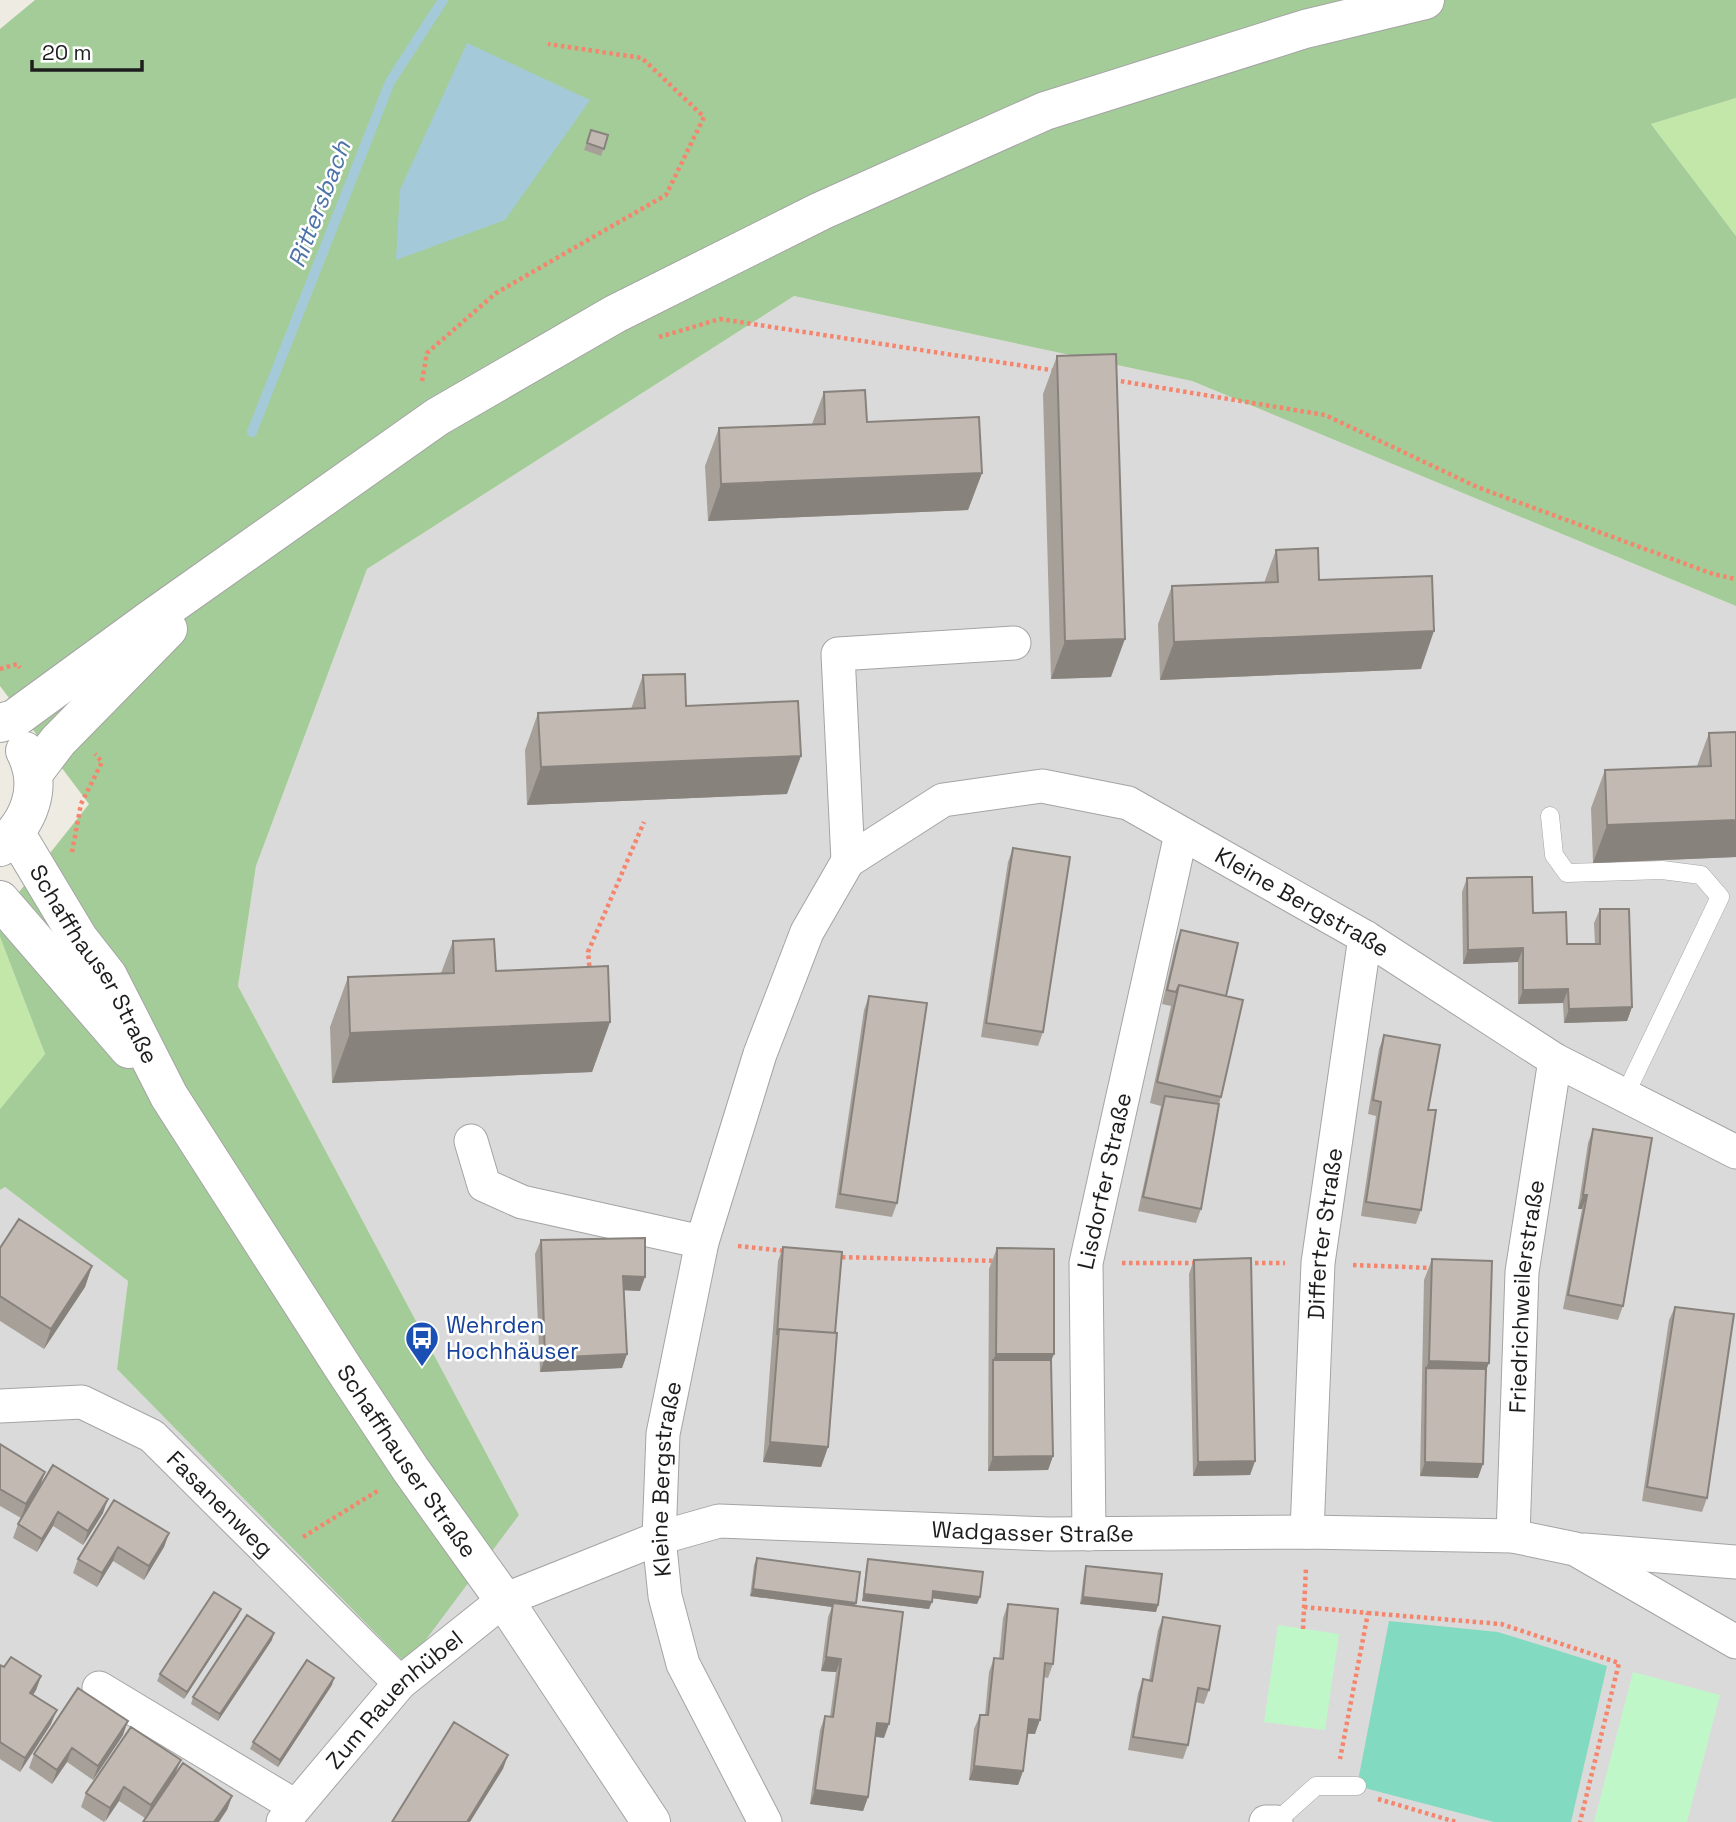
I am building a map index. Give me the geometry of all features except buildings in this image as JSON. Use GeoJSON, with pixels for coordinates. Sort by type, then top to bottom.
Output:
{"type":"FeatureCollection","features":[{"type":"Feature","properties":{"kind":"street"},"geometry":{"type":"LineString","coordinates":[[0,723],[14,719],[437,417],[615,314],[821,211],[1045,111],[1305,29],[1424,0]]}},
{"type":"Feature","properties":{"kind":"street"},"geometry":{"type":"LineString","coordinates":[[33,774],[58,741],[239,557]]}},
{"type":"Feature","properties":{"kind":"street"},"geometry":{"type":"LineString","coordinates":[[848,861],[838,653],[1014,643]]}},
{"type":"Feature","properties":{"kind":"street"},"geometry":{"type":"LineString","coordinates":[[0,723],[16,737],[27,754],[33,774],[33,795],[27,816],[8,840]]}},
{"type":"Feature","properties":{"kind":"street","name":"Kleine Bergstraße"},"geometry":{"type":"LineString","coordinates":[[765,1822],[683,1664],[665,1596],[660,1538],[663,1434],[702,1242],[760,1054],[807,932],[848,861],[943,800],[1042,786],[1128,803],[1365,937],[1555,1060],[1736,1152]]}},
{"type":"Feature","properties":{"kind":"street","name":"Lisdorfer Straße"},"geometry":{"type":"LineString","coordinates":[[1089,1534],[1086,1263],[1181,834]]}},
{"type":"Feature","properties":{"kind":"street","name":"Schaffhauser Straße"},"geometry":{"type":"LineString","coordinates":[[8,840],[108,976],[169,1096],[411,1470],[504,1600],[651,1822]]}},
{"type":"Feature","properties":{"kind":"street","name":"Schaffhauser Straße"},"geometry":{"type":"LineString","coordinates":[[0,900],[169,1096]]}},
{"type":"Feature","properties":{"kind":"street","name":"Differter Straße"},"geometry":{"type":"LineString","coordinates":[[1307,1532],[1318,1263],[1365,937]]}},
{"type":"Feature","properties":{"kind":"street","name":"Friedrichweilerstraße"},"geometry":{"type":"LineString","coordinates":[[1513,1536],[1521,1272],[1555,1060]]}},
{"type":"Feature","properties":{"kind":"street"},"geometry":{"type":"LineString","coordinates":[[471,1141],[484,1185],[522,1202],[702,1242]]}},
{"type":"Feature","properties":{"kind":"street","name":"Fasanenweg"},"geometry":{"type":"LineString","coordinates":[[0,1406],[82,1402],[152,1436],[400,1684]]}},
{"type":"Feature","properties":{"kind":"street","name":"Wadgasser Straße"},"geometry":{"type":"LineString","coordinates":[[504,1600],[660,1538],[719,1521],[1049,1534],[1307,1532],[1513,1536],[1575,1549],[1736,1562]]}},
{"type":"Feature","properties":{"kind":"street","name":"Wadgasser Straße"},"geometry":{"type":"LineString","coordinates":[[1575,1549],[1736,1643]]}},
{"type":"Feature","properties":{"kind":"street","name":"Zum Rauenhübel"},"geometry":{"type":"LineString","coordinates":[[99,1688],[289,1814],[400,1684],[504,1600]]}},
{"type":"Feature","properties":{"kind":"street"},"geometry":{"type":"LineString","coordinates":[[1266,1822],[1276,1822]]}},
{"type":"Feature","properties":{"kind":"lane"},"geometry":{"type":"LineString","coordinates":[[1550,816],[1554,855],[1567,873],[1662,870],[1701,875],[1720,897],[1624,1097]]}},
{"type":"Feature","properties":{"kind":"lane"},"geometry":{"type":"LineString","coordinates":[[1276,1822],[1316,1786],[1357,1786]]}},
{"type":"Feature","properties":{"kind":"path"},"geometry":{"type":"LineString","coordinates":[[437,417],[421,383],[427,353],[496,293],[666,195],[704,117],[642,58],[548,44]]}},
{"type":"Feature","properties":{"kind":"path"},"geometry":{"type":"LineString","coordinates":[[654,339],[720,319],[1070,373]]}},
{"type":"Feature","properties":{"kind":"path"},"geometry":{"type":"LineString","coordinates":[[1110,379],[1325,415],[1477,487],[1713,574],[1736,579]]}},
{"type":"Feature","properties":{"kind":"path"},"geometry":{"type":"LineString","coordinates":[[590,984],[588,952],[644,822]]}},
{"type":"Feature","properties":{"kind":"path"},"geometry":{"type":"LineString","coordinates":[[273,1556],[411,1470]]}},
{"type":"Feature","properties":{"kind":"path"},"geometry":{"type":"LineString","coordinates":[[1303,1629],[1307,1532]]}},
{"type":"Feature","properties":{"kind":"path"},"geometry":{"type":"LineString","coordinates":[[1304,1607],[1501,1624],[1619,1663],[1580,1822]]}},
{"type":"Feature","properties":{"kind":"path"},"geometry":{"type":"LineString","coordinates":[[1368,1613],[1335,1786],[1456,1822]]}},
{"type":"Feature","properties":{"kind":"shaded area"},"geometry":{"type":"Polygon","coordinates":[[[794,296],[1192,381],[1736,606],[1736,1822],[0,1822],[0,1190],[5,1187],[128,1281],[117,1369],[519,1515],[238,986],[256,866],[367,569],[794,296]]]}},
{"type":"Feature","properties":{"kind":"green space"},"geometry":{"type":"Polygon","coordinates":[[[35,0],[1736,0],[1736,98],[1651,124],[1736,236],[1736,606],[1192,381],[794,296],[367,569],[256,866],[238,986],[519,1515],[407,1665],[117,1369],[128,1281],[5,1187],[0,1190],[0,1109],[45,1054],[0,937],[0,916],[89,804],[0,686],[0,29],[35,0]]]}},
{"type":"Feature","properties":{"kind":"green space"},"geometry":{"type":"Polygon","coordinates":[[[1736,98],[1736,236],[1651,124],[1736,98]]]}},
{"type":"Feature","properties":{"kind":"green space"},"geometry":{"type":"Polygon","coordinates":[[[0,937],[45,1054],[0,1109],[0,937]]]}},
{"type":"Feature","properties":{"kind":"green space"},"geometry":{"type":"Polygon","coordinates":[[[1389,1621],[1498,1632],[1607,1666],[1571,1822],[1494,1822],[1357,1786],[1389,1621]]]}},
{"type":"Feature","properties":{"kind":"green space"},"geometry":{"type":"Polygon","coordinates":[[[1278,1625],[1339,1634],[1325,1730],[1264,1722],[1278,1625]]]}},
{"type":"Feature","properties":{"kind":"green space"},"geometry":{"type":"Polygon","coordinates":[[[1633,1672],[1720,1695],[1687,1822],[1594,1822],[1633,1672]]]}},
{"type":"Feature","properties":{"kind":"water"},"geometry":{"type":"Polygon","coordinates":[[[467,43],[590,100],[505,220],[396,260],[400,190],[467,43]]]}},
{"type":"Feature","properties":{"kind":"waterway","name":"Rittersbach"},"geometry":{"type":"LineString","coordinates":[[252,432],[390,82],[443,0]]}},
{"type":"Feature","properties":{"kind":"place","name":"Wehrden Hochhäuser"},"geometry":{"type":"Point","coordinates":[422,1368]}}]}
